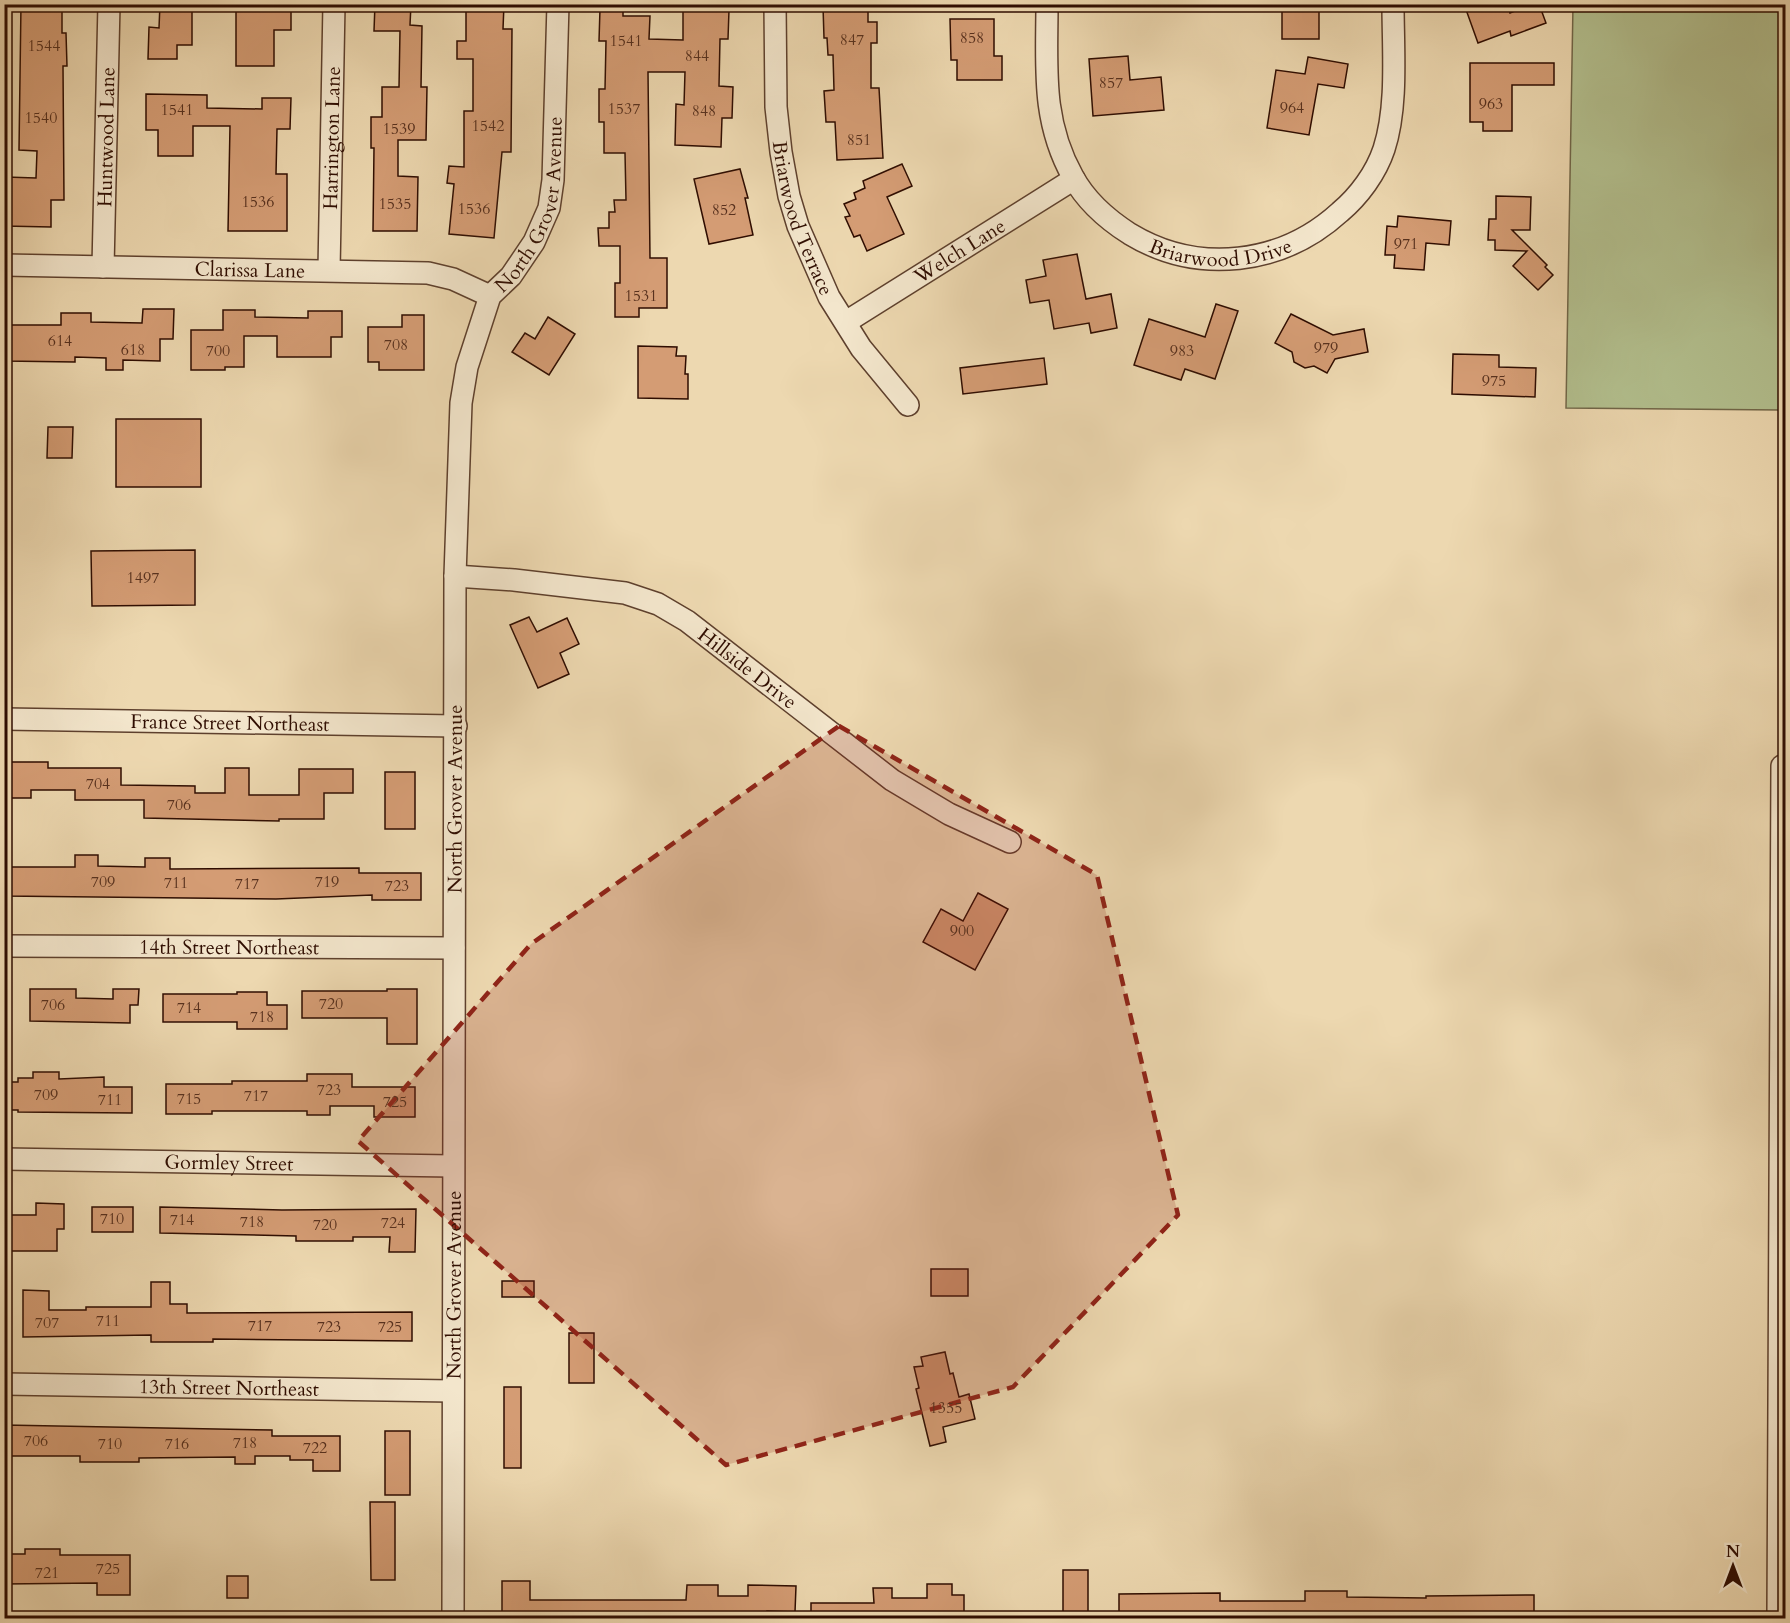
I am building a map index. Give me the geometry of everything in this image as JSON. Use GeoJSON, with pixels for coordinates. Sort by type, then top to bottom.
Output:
{"type":"FeatureCollection","features":[{"type":"Feature","properties":{"kind":"street","name":"Huntwood Lane"},"geometry":{"type":"LineString","coordinates":[[103,267],[109,4]]}},
{"type":"Feature","properties":{"kind":"street","name":"Harrington Lane"},"geometry":{"type":"LineString","coordinates":[[329,270],[334,4]]}},
{"type":"Feature","properties":{"kind":"street","name":"North Grover Avenue"},"geometry":{"type":"LineString","coordinates":[[453,1618],[455,576],[461,403],[467,367],[490,296],[511,276],[534,242],[549,208],[553,180],[558,4]]}},
{"type":"Feature","properties":{"kind":"street","name":"Briarwood Terrace"},"geometry":{"type":"LineString","coordinates":[[775,4],[776,107],[789,196],[812,262],[829,297],[861,348],[908,405]]}},
{"type":"Feature","properties":{"kind":"street","name":"Briarwood Drive"},"geometry":{"type":"LineString","coordinates":[[1047,4],[1047,95],[1051,124],[1060,153],[1074,179],[1086,196],[1117,226],[1144,243],[1206,260],[1238,260],[1279,250],[1308,237],[1350,204],[1363,187],[1384,150],[1391,120],[1393,4]]}},
{"type":"Feature","properties":{"kind":"street","name":"Welch Lane"},"geometry":{"type":"LineString","coordinates":[[846,322],[1074,179]]}},
{"type":"Feature","properties":{"kind":"street","name":"Clarissa Lane"},"geometry":{"type":"LineString","coordinates":[[4,265],[428,273],[453,279],[490,296]]}},
{"type":"Feature","properties":{"kind":"street","name":"Hillside Drive"},"geometry":{"type":"LineString","coordinates":[[455,576],[514,580],[625,593],[658,604],[687,621],[892,780],[949,814],[1010,842]]}},
{"type":"Feature","properties":{"kind":"street","name":"France Street Northeast"},"geometry":{"type":"LineString","coordinates":[[4,719],[456,726]]}},
{"type":"Feature","properties":{"kind":"street"},"geometry":{"type":"LineString","coordinates":[[1778,1618],[1783,1090],[1782,766]]}},
{"type":"Feature","properties":{"kind":"street","name":"14th Street Northeast"},"geometry":{"type":"LineString","coordinates":[[4,946],[454,948]]}},
{"type":"Feature","properties":{"kind":"street","name":"Gormley Street"},"geometry":{"type":"LineString","coordinates":[[4,1159],[453,1167]]}},
{"type":"Feature","properties":{"kind":"street","name":"13th Street Northeast"},"geometry":{"type":"LineString","coordinates":[[4,1384],[452,1391]]}},
{"type":"Feature","properties":{"kind":"highlighted area"},"geometry":{"type":"Polygon","coordinates":[[[839,726],[1097,875],[1178,1215],[1013,1387],[726,1465],[358,1141],[531,944],[839,726]]]}},
{"type":"Feature","properties":{"kind":"green space"},"geometry":{"type":"Polygon","coordinates":[[[1573,5],[1785,5],[1785,410],[1566,408],[1573,5]]]}},
{"type":"Feature","properties":{"kind":"building"},"geometry":{"type":"Polygon","coordinates":[[[21,4],[62,4],[62,33],[66,33],[67,66],[63,66],[64,200],[51,200],[51,227],[4,226],[6,177],[36,178],[37,151],[19,150],[21,4]]]}},
{"type":"Feature","properties":{"kind":"building"},"geometry":{"type":"Polygon","coordinates":[[[160,4],[192,4],[192,45],[177,45],[177,59],[148,59],[149,27],[159,28],[160,4]]]}},
{"type":"Feature","properties":{"kind":"building"},"geometry":{"type":"Polygon","coordinates":[[[266,4],[291,4],[291,30],[274,30],[274,66],[236,66],[236,9],[266,9],[266,4]]]}},
{"type":"Feature","properties":{"kind":"building"},"geometry":{"type":"Polygon","coordinates":[[[375,4],[411,4],[410,25],[422,26],[421,87],[427,87],[426,140],[398,140],[398,176],[418,177],[417,231],[373,231],[374,148],[371,148],[371,117],[382,117],[382,87],[399,87],[400,31],[374,31],[375,4]]]}},
{"type":"Feature","properties":{"kind":"building"},"geometry":{"type":"Polygon","coordinates":[[[466,4],[504,4],[503,29],[512,29],[511,152],[502,152],[494,238],[449,234],[454,184],[447,183],[449,166],[464,167],[464,111],[473,111],[473,59],[457,59],[457,41],[466,41],[466,4]]]}},
{"type":"Feature","properties":{"kind":"building"},"geometry":{"type":"Polygon","coordinates":[[[1282,4],[1319,4],[1319,39],[1282,39],[1282,4]]]}},
{"type":"Feature","properties":{"kind":"building"},"geometry":{"type":"Polygon","coordinates":[[[1464,4],[1507,4],[1510,13],[1532,4],[1539,4],[1546,23],[1511,36],[1510,31],[1478,43],[1464,4]]]}},
{"type":"Feature","properties":{"kind":"building"},"geometry":{"type":"Polygon","coordinates":[[[823,6],[868,6],[868,22],[877,22],[877,43],[871,43],[871,88],[879,88],[883,158],[837,160],[835,122],[826,122],[824,91],[834,90],[833,55],[828,55],[827,38],[824,38],[823,6]]]}},
{"type":"Feature","properties":{"kind":"building"},"geometry":{"type":"Polygon","coordinates":[[[600,9],[623,9],[623,16],[650,16],[649,39],[683,40],[683,9],[729,10],[728,39],[720,39],[719,86],[733,87],[732,118],[722,118],[721,147],[675,145],[676,104],[684,105],[685,72],[648,72],[650,258],[667,258],[667,308],[639,308],[639,317],[615,317],[615,283],[620,283],[620,246],[599,246],[598,228],[609,228],[609,212],[615,212],[614,200],[626,200],[625,153],[604,153],[604,122],[599,122],[599,89],[605,89],[606,41],[599,41],[600,9]]]}},
{"type":"Feature","properties":{"kind":"building"},"geometry":{"type":"Polygon","coordinates":[[[950,19],[994,19],[994,56],[1002,56],[1002,80],[957,80],[957,60],[951,60],[950,19]]]}},
{"type":"Feature","properties":{"kind":"building"},"geometry":{"type":"Polygon","coordinates":[[[1128,56],[1130,80],[1161,77],[1164,110],[1093,116],[1089,59],[1128,56]]]}},
{"type":"Feature","properties":{"kind":"building"},"geometry":{"type":"Polygon","coordinates":[[[1308,57],[1348,64],[1344,88],[1318,84],[1309,135],[1267,128],[1276,70],[1305,74],[1308,57]]]}},
{"type":"Feature","properties":{"kind":"building"},"geometry":{"type":"Polygon","coordinates":[[[1470,63],[1554,63],[1554,85],[1512,85],[1512,131],[1483,131],[1483,122],[1470,122],[1470,63]]]}},
{"type":"Feature","properties":{"kind":"building"},"geometry":{"type":"Polygon","coordinates":[[[146,94],[207,95],[207,108],[262,109],[262,98],[291,98],[290,129],[277,129],[276,174],[287,174],[287,231],[228,231],[230,126],[193,126],[193,156],[158,156],[158,130],[146,130],[146,94]]]}},
{"type":"Feature","properties":{"kind":"building"},"geometry":{"type":"Polygon","coordinates":[[[902,164],[912,186],[887,197],[904,234],[867,251],[860,235],[854,237],[845,217],[850,216],[844,204],[856,199],[854,193],[865,188],[863,181],[902,164]]]}},
{"type":"Feature","properties":{"kind":"building"},"geometry":{"type":"Polygon","coordinates":[[[740,169],[748,198],[745,198],[753,235],[709,244],[694,179],[740,169]]]}},
{"type":"Feature","properties":{"kind":"building"},"geometry":{"type":"Polygon","coordinates":[[[1496,196],[1531,197],[1530,230],[1512,230],[1547,265],[1545,267],[1553,275],[1538,290],[1513,266],[1527,251],[1495,250],[1495,240],[1488,240],[1489,219],[1496,219],[1496,196]]]}},
{"type":"Feature","properties":{"kind":"building"},"geometry":{"type":"Polygon","coordinates":[[[1398,216],[1451,221],[1449,245],[1426,243],[1424,270],[1394,268],[1395,255],[1385,255],[1387,226],[1397,227],[1398,216]]]}},
{"type":"Feature","properties":{"kind":"building"},"geometry":{"type":"Polygon","coordinates":[[[1077,254],[1086,299],[1111,294],[1117,328],[1091,333],[1089,323],[1054,329],[1049,300],[1030,303],[1026,280],[1046,276],[1043,260],[1077,254]]]}},
{"type":"Feature","properties":{"kind":"building"},"geometry":{"type":"Polygon","coordinates":[[[1216,304],[1238,311],[1215,379],[1185,369],[1181,380],[1134,365],[1149,319],[1205,337],[1216,304]]]}},
{"type":"Feature","properties":{"kind":"building"},"geometry":{"type":"Polygon","coordinates":[[[143,309],[174,309],[173,339],[160,339],[160,361],[123,360],[123,370],[106,370],[106,358],[75,357],[75,362],[4,361],[4,325],[61,325],[61,313],[91,313],[91,322],[142,323],[143,309]]]}},
{"type":"Feature","properties":{"kind":"building"},"geometry":{"type":"Polygon","coordinates":[[[223,310],[255,310],[255,317],[308,318],[308,311],[342,311],[342,337],[331,337],[331,357],[277,357],[277,336],[244,336],[244,367],[225,367],[225,370],[191,370],[191,330],[223,330],[223,310]]]}},
{"type":"Feature","properties":{"kind":"building"},"geometry":{"type":"Polygon","coordinates":[[[1291,314],[1333,335],[1364,329],[1368,352],[1335,359],[1327,373],[1314,366],[1305,368],[1294,362],[1292,352],[1275,343],[1291,314]]]}},
{"type":"Feature","properties":{"kind":"building"},"geometry":{"type":"Polygon","coordinates":[[[402,315],[424,315],[424,370],[379,370],[379,362],[368,362],[368,327],[402,327],[402,315]]]}},
{"type":"Feature","properties":{"kind":"building"},"geometry":{"type":"Polygon","coordinates":[[[548,317],[575,334],[549,375],[512,352],[525,333],[535,339],[548,317]]]}},
{"type":"Feature","properties":{"kind":"building"},"geometry":{"type":"Polygon","coordinates":[[[638,346],[677,347],[676,356],[686,356],[685,374],[688,374],[688,399],[638,398],[638,346]]]}},
{"type":"Feature","properties":{"kind":"building"},"geometry":{"type":"Polygon","coordinates":[[[1453,354],[1499,355],[1499,367],[1536,368],[1535,397],[1452,394],[1453,354]]]}},
{"type":"Feature","properties":{"kind":"building"},"geometry":{"type":"Polygon","coordinates":[[[1044,358],[1047,384],[963,394],[960,368],[1044,358]]]}},
{"type":"Feature","properties":{"kind":"building"},"geometry":{"type":"Polygon","coordinates":[[[116,419],[201,419],[201,487],[116,487],[116,419]]]}},
{"type":"Feature","properties":{"kind":"building"},"geometry":{"type":"Polygon","coordinates":[[[48,427],[73,427],[72,458],[47,458],[48,427]]]}},
{"type":"Feature","properties":{"kind":"building"},"geometry":{"type":"Polygon","coordinates":[[[195,550],[195,605],[92,606],[91,551],[195,550]]]}},
{"type":"Feature","properties":{"kind":"building"},"geometry":{"type":"Polygon","coordinates":[[[529,617],[537,632],[567,618],[579,644],[560,653],[569,674],[538,688],[510,625],[529,617]]]}},
{"type":"Feature","properties":{"kind":"building"},"geometry":{"type":"Polygon","coordinates":[[[4,762],[48,762],[48,768],[121,768],[121,785],[195,786],[195,793],[225,793],[225,768],[249,768],[249,795],[299,795],[299,769],[353,769],[353,793],[324,793],[324,819],[279,819],[279,821],[144,818],[144,800],[75,800],[75,790],[31,790],[31,798],[4,798],[4,762]]]}},
{"type":"Feature","properties":{"kind":"building"},"geometry":{"type":"Polygon","coordinates":[[[385,772],[415,772],[415,829],[385,829],[385,772]]]}},
{"type":"Feature","properties":{"kind":"building"},"geometry":{"type":"Polygon","coordinates":[[[75,855],[98,855],[98,866],[145,867],[145,858],[170,858],[170,869],[359,868],[359,873],[421,873],[421,900],[372,900],[372,895],[276,899],[4,896],[4,867],[75,867],[75,855]]]}},
{"type":"Feature","properties":{"kind":"building"},"geometry":{"type":"Polygon","coordinates":[[[978,893],[1008,909],[975,970],[923,942],[941,909],[963,921],[978,893]]]}},
{"type":"Feature","properties":{"kind":"building"},"geometry":{"type":"Polygon","coordinates":[[[30,989],[76,989],[76,998],[113,999],[113,989],[139,989],[138,1005],[130,1005],[130,1023],[30,1021],[30,989]]]}},
{"type":"Feature","properties":{"kind":"building"},"geometry":{"type":"Polygon","coordinates":[[[387,989],[417,989],[417,1044],[387,1044],[387,1018],[302,1018],[302,991],[387,991],[387,989]]]}},
{"type":"Feature","properties":{"kind":"building"},"geometry":{"type":"Polygon","coordinates":[[[237,992],[267,992],[267,1005],[287,1005],[287,1029],[237,1029],[237,1022],[163,1022],[163,994],[237,994],[237,992]]]}},
{"type":"Feature","properties":{"kind":"building"},"geometry":{"type":"Polygon","coordinates":[[[33,1072],[59,1072],[59,1079],[104,1077],[104,1087],[132,1087],[132,1113],[4,1110],[4,1082],[18,1082],[18,1078],[33,1078],[33,1072]]]}},
{"type":"Feature","properties":{"kind":"building"},"geometry":{"type":"Polygon","coordinates":[[[307,1074],[352,1074],[352,1087],[415,1087],[415,1117],[374,1117],[374,1106],[330,1106],[330,1115],[307,1115],[307,1111],[212,1111],[212,1114],[166,1114],[166,1084],[307,1081],[307,1074]]]}},
{"type":"Feature","properties":{"kind":"building"},"geometry":{"type":"Polygon","coordinates":[[[36,1203],[64,1204],[64,1229],[57,1229],[57,1251],[11,1251],[11,1215],[36,1215],[36,1203]]]}},
{"type":"Feature","properties":{"kind":"building"},"geometry":{"type":"Polygon","coordinates":[[[92,1207],[133,1207],[133,1232],[92,1232],[92,1207]]]}},
{"type":"Feature","properties":{"kind":"building"},"geometry":{"type":"Polygon","coordinates":[[[160,1207],[282,1210],[416,1209],[415,1252],[389,1252],[390,1237],[353,1237],[353,1241],[296,1241],[296,1236],[160,1233],[160,1207]]]}},
{"type":"Feature","properties":{"kind":"building"},"geometry":{"type":"Polygon","coordinates":[[[931,1269],[968,1269],[968,1296],[931,1296],[931,1269]]]}},
{"type":"Feature","properties":{"kind":"building"},"geometry":{"type":"Polygon","coordinates":[[[502,1281],[534,1281],[534,1297],[502,1297],[502,1281]]]}},
{"type":"Feature","properties":{"kind":"building"},"geometry":{"type":"Polygon","coordinates":[[[151,1282],[170,1282],[170,1304],[187,1304],[187,1313],[412,1312],[412,1341],[213,1339],[213,1342],[151,1342],[151,1335],[23,1337],[23,1290],[49,1291],[49,1310],[86,1310],[86,1307],[151,1307],[151,1282]]]}},
{"type":"Feature","properties":{"kind":"building"},"geometry":{"type":"Polygon","coordinates":[[[569,1333],[594,1333],[594,1383],[569,1383],[569,1333]]]}},
{"type":"Feature","properties":{"kind":"building"},"geometry":{"type":"Polygon","coordinates":[[[945,1352],[959,1397],[969,1394],[975,1419],[943,1427],[946,1442],[930,1446],[916,1389],[919,1388],[914,1367],[923,1366],[921,1357],[945,1352]]]}},
{"type":"Feature","properties":{"kind":"building"},"geometry":{"type":"Polygon","coordinates":[[[504,1387],[521,1387],[521,1468],[504,1468],[504,1387]]]}},
{"type":"Feature","properties":{"kind":"building"},"geometry":{"type":"Polygon","coordinates":[[[4,1425],[272,1430],[272,1436],[340,1436],[340,1471],[313,1471],[313,1460],[290,1460],[290,1456],[255,1456],[255,1464],[235,1464],[235,1457],[139,1458],[139,1462],[80,1462],[80,1456],[4,1456],[4,1425]]]}},
{"type":"Feature","properties":{"kind":"building"},"geometry":{"type":"Polygon","coordinates":[[[385,1431],[410,1431],[410,1495],[385,1495],[385,1431]]]}},
{"type":"Feature","properties":{"kind":"building"},"geometry":{"type":"Polygon","coordinates":[[[370,1502],[395,1502],[395,1580],[371,1580],[370,1502]]]}},
{"type":"Feature","properties":{"kind":"building"},"geometry":{"type":"Polygon","coordinates":[[[25,1549],[60,1549],[60,1555],[130,1555],[130,1595],[97,1595],[97,1583],[4,1584],[4,1554],[25,1554],[25,1549]]]}},
{"type":"Feature","properties":{"kind":"building"},"geometry":{"type":"Polygon","coordinates":[[[1063,1570],[1088,1570],[1088,1618],[1063,1618],[1063,1570]]]}},
{"type":"Feature","properties":{"kind":"building"},"geometry":{"type":"Polygon","coordinates":[[[227,1576],[248,1576],[248,1598],[227,1598],[227,1576]]]}},
{"type":"Feature","properties":{"kind":"building"},"geometry":{"type":"Polygon","coordinates":[[[502,1581],[530,1581],[530,1600],[686,1600],[687,1585],[718,1585],[718,1596],[748,1596],[748,1585],[796,1586],[795,1612],[767,1611],[767,1618],[502,1618],[502,1581]]]}},
{"type":"Feature","properties":{"kind":"building"},"geometry":{"type":"Polygon","coordinates":[[[927,1584],[952,1584],[952,1595],[964,1595],[964,1618],[811,1618],[811,1603],[874,1603],[873,1588],[892,1588],[892,1598],[927,1598],[927,1584]]]}},
{"type":"Feature","properties":{"kind":"building"},"geometry":{"type":"Polygon","coordinates":[[[1305,1591],[1347,1591],[1347,1597],[1426,1598],[1426,1596],[1534,1595],[1534,1618],[1119,1618],[1119,1594],[1220,1593],[1220,1601],[1305,1601],[1305,1591]]]}}]}
